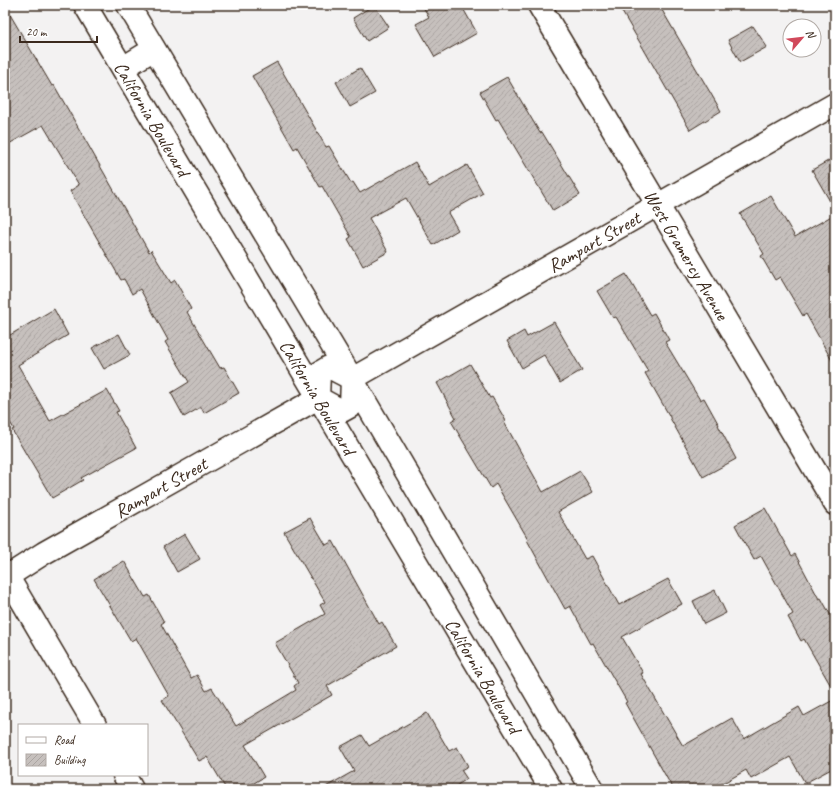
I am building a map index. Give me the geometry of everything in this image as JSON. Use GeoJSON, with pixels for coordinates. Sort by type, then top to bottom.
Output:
{"type":"FeatureCollection","features":[{"type":"Feature","properties":{"kind":"street","name":"California Boulevard"},"geometry":{"type":"LineString","coordinates":[[86,5],[551,789]]}},
{"type":"Feature","properties":{"kind":"street","name":"California Boulevard"},"geometry":{"type":"LineString","coordinates":[[128,5],[352,379],[592,789]]}},
{"type":"Feature","properties":{"kind":"street","name":"West Gramercy Avenue"},"geometry":{"type":"LineString","coordinates":[[539,5],[835,504]]}},
{"type":"Feature","properties":{"kind":"street"},"geometry":{"type":"LineString","coordinates":[[122,68],[154,49]]}},
{"type":"Feature","properties":{"kind":"street","name":"Rampart Street"},"geometry":{"type":"LineString","coordinates":[[352,379],[835,104]]}},
{"type":"Feature","properties":{"kind":"street"},"geometry":{"type":"LineString","coordinates":[[329,368],[352,379],[351,406],[342,411],[318,398],[319,373],[324,370],[329,368]]}},
{"type":"Feature","properties":{"kind":"street","name":"Rampart Street"},"geometry":{"type":"LineString","coordinates":[[6,576],[318,398]]}},
{"type":"Feature","properties":{"kind":"street"},"geometry":{"type":"LineString","coordinates":[[6,576],[94,724]]}},
{"type":"Feature","properties":{"kind":"street"},"geometry":{"type":"LineString","coordinates":[[515,729],[545,711]]}},
{"type":"Feature","properties":{"kind":"street"},"geometry":{"type":"LineString","coordinates":[[125,776],[132,789]]}},
{"type":"Feature","properties":{"kind":"building"},"geometry":{"type":"Polygon","coordinates":[[[374,5],[389,27],[367,41],[353,18],[374,5]]]}},
{"type":"Feature","properties":{"kind":"building"},"geometry":{"type":"Polygon","coordinates":[[[422,5],[461,5],[477,33],[435,57],[416,24],[429,17],[422,5]]]}},
{"type":"Feature","properties":{"kind":"building"},"geometry":{"type":"Polygon","coordinates":[[[618,5],[659,5],[721,111],[690,130],[618,5]]]}},
{"type":"Feature","properties":{"kind":"building"},"geometry":{"type":"Polygon","coordinates":[[[5,6],[52,86],[54,85],[149,252],[151,250],[171,283],[175,280],[191,309],[187,312],[220,368],[224,367],[239,393],[204,413],[201,407],[184,417],[171,393],[189,382],[165,342],[168,340],[140,289],[132,294],[124,279],[121,280],[70,191],[79,185],[43,125],[5,146],[5,6]]]}},
{"type":"Feature","properties":{"kind":"building"},"geometry":{"type":"Polygon","coordinates":[[[753,26],[767,47],[740,62],[728,40],[753,26]]]}},
{"type":"Feature","properties":{"kind":"building"},"geometry":{"type":"Polygon","coordinates":[[[277,62],[326,147],[329,146],[351,183],[353,182],[360,193],[415,162],[429,187],[467,165],[483,193],[448,213],[458,230],[433,245],[406,198],[369,218],[388,252],[363,266],[348,239],[351,237],[322,186],[320,187],[297,147],[294,149],[252,76],[277,62]]]}},
{"type":"Feature","properties":{"kind":"building"},"geometry":{"type":"Polygon","coordinates":[[[360,68],[375,93],[350,107],[336,82],[360,68]]]}},
{"type":"Feature","properties":{"kind":"building"},"geometry":{"type":"Polygon","coordinates":[[[507,77],[540,133],[542,132],[580,195],[553,211],[498,119],[496,120],[480,92],[507,77]]]}},
{"type":"Feature","properties":{"kind":"building"},"geometry":{"type":"Polygon","coordinates":[[[835,157],[835,210],[812,170],[835,157]]]}},
{"type":"Feature","properties":{"kind":"building"},"geometry":{"type":"Polygon","coordinates":[[[771,196],[795,237],[835,214],[835,366],[806,314],[803,316],[780,277],[775,280],[761,256],[764,254],[740,214],[771,196]]]}},
{"type":"Feature","properties":{"kind":"building"},"geometry":{"type":"Polygon","coordinates":[[[626,274],[650,315],[654,313],[669,340],[665,342],[700,400],[704,398],[736,459],[703,477],[645,373],[648,371],[616,317],[613,318],[597,291],[626,274]]]}},
{"type":"Feature","properties":{"kind":"building"},"geometry":{"type":"Polygon","coordinates":[[[54,309],[68,335],[18,365],[50,421],[107,390],[119,411],[116,412],[136,448],[81,478],[83,480],[52,498],[12,430],[14,429],[5,414],[5,338],[54,309]]]}},
{"type":"Feature","properties":{"kind":"building"},"geometry":{"type":"Polygon","coordinates":[[[554,322],[582,370],[560,383],[544,355],[522,368],[507,341],[524,331],[527,337],[554,322]]]}},
{"type":"Feature","properties":{"kind":"building"},"geometry":{"type":"Polygon","coordinates":[[[119,334],[130,355],[104,369],[92,348],[119,334]]]}},
{"type":"Feature","properties":{"kind":"building"},"geometry":{"type":"Polygon","coordinates":[[[470,364],[490,398],[492,397],[506,421],[504,422],[543,492],[580,471],[593,492],[558,512],[585,559],[592,556],[619,605],[668,579],[682,604],[622,637],[643,673],[641,674],[683,746],[732,718],[744,739],[799,707],[804,716],[835,699],[835,767],[805,783],[790,757],[751,779],[746,770],[713,789],[673,789],[625,703],[627,702],[593,643],[591,644],[570,606],[565,609],[527,540],[528,539],[496,484],[491,488],[451,421],[456,418],[437,383],[470,364]]]}},
{"type":"Feature","properties":{"kind":"building"},"geometry":{"type":"Polygon","coordinates":[[[765,508],[792,556],[795,554],[819,599],[821,598],[835,623],[835,693],[804,639],[801,641],[788,617],[793,614],[761,556],[754,560],[735,525],[765,508]]]}},
{"type":"Feature","properties":{"kind":"building"},"geometry":{"type":"Polygon","coordinates":[[[310,518],[326,545],[333,541],[379,624],[382,622],[396,646],[327,686],[332,695],[245,745],[264,777],[244,789],[226,789],[207,757],[199,761],[162,700],[169,696],[136,638],[131,641],[94,579],[124,561],[145,597],[149,595],[164,622],[161,624],[191,678],[197,675],[206,691],[212,688],[236,726],[296,690],[294,686],[298,683],[275,643],[325,614],[320,605],[325,602],[284,532],[310,518]]]}},
{"type":"Feature","properties":{"kind":"building"},"geometry":{"type":"Polygon","coordinates":[[[185,534],[200,559],[177,572],[163,547],[185,534]]]}},
{"type":"Feature","properties":{"kind":"building"},"geometry":{"type":"Polygon","coordinates":[[[715,590],[726,613],[704,624],[693,601],[715,590]]]}},
{"type":"Feature","properties":{"kind":"building"},"geometry":{"type":"Polygon","coordinates":[[[427,713],[449,751],[457,747],[468,766],[461,770],[467,779],[451,789],[322,789],[354,771],[340,747],[362,735],[369,746],[427,713]]]}}]}
